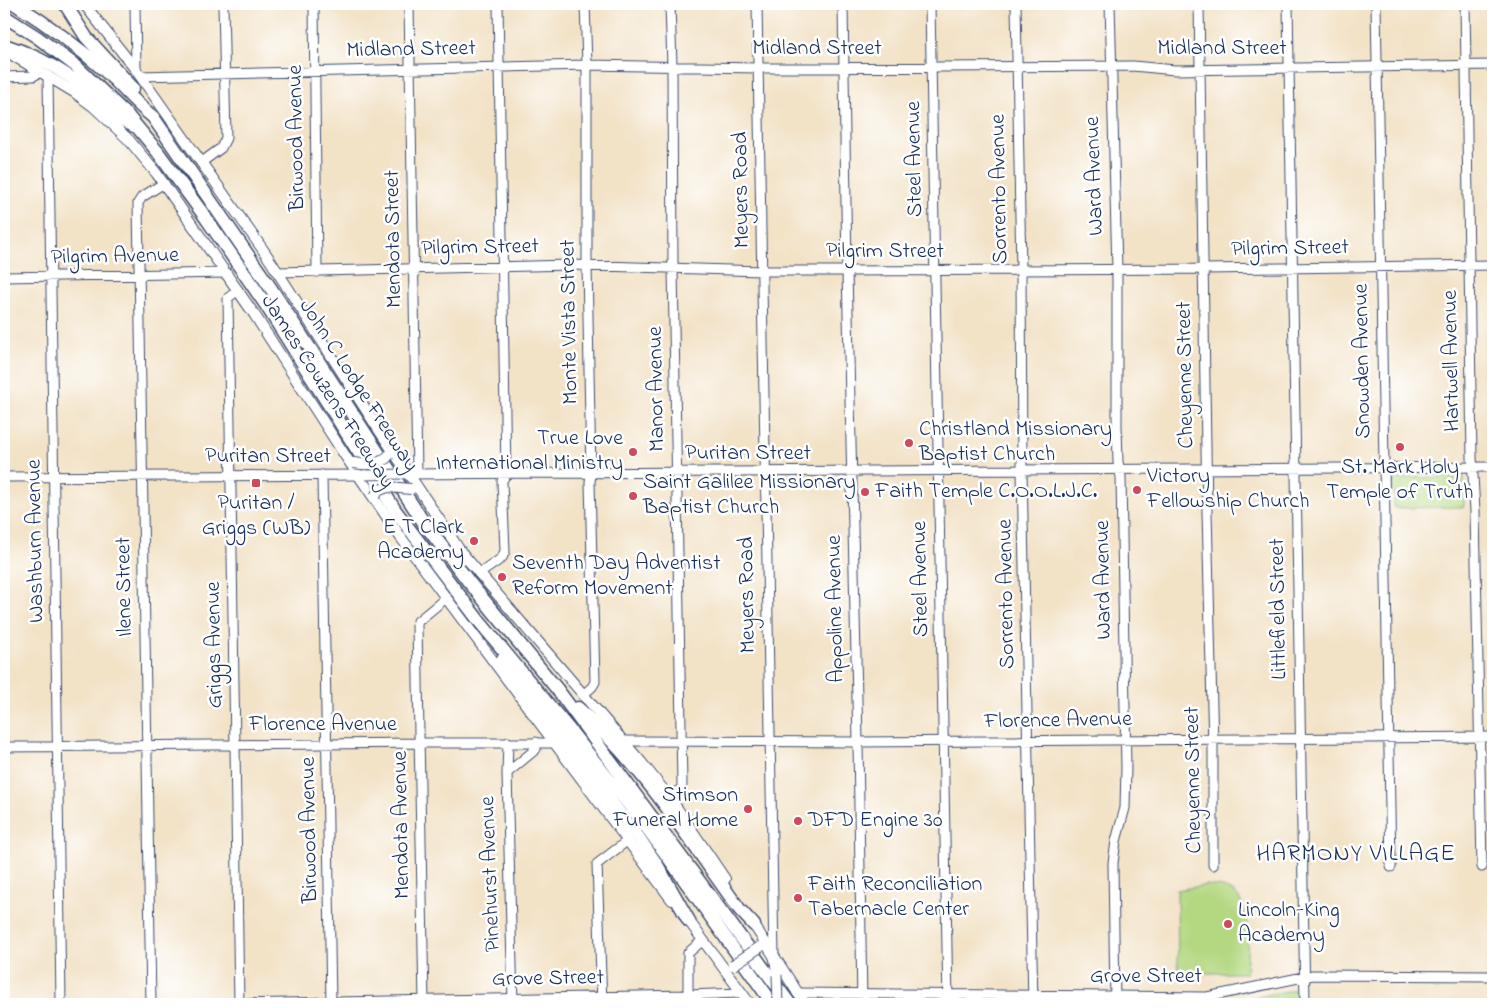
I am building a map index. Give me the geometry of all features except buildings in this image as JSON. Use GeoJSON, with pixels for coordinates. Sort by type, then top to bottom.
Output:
{"type":"FeatureCollection","features":[{"type":"Feature","properties":{"kind":"highway","name":"John C Lodge Freeway"},"geometry":{"type":"LineString","coordinates":[[15,4],[80,49],[107,73],[140,107],[153,117],[272,290],[424,523],[468,582],[557,689],[790,1004]]}},
{"type":"Feature","properties":{"kind":"highway"},"geometry":{"type":"LineString","coordinates":[[65,4],[86,37],[146,104],[153,117]]}},
{"type":"Feature","properties":{"kind":"highway","name":"John C Lodge Freeway"},"geometry":{"type":"LineString","coordinates":[[4,16],[37,37],[76,66],[139,129],[187,191],[266,306],[395,510],[479,621],[645,825],[773,1004]]}},
{"type":"Feature","properties":{"kind":"highway"},"geometry":{"type":"LineString","coordinates":[[4,45],[39,58],[70,77],[120,120],[139,129]]}},
{"type":"Feature","properties":{"kind":"highway"},"geometry":{"type":"LineString","coordinates":[[479,621],[487,640],[656,862],[690,921]]}},
{"type":"Feature","properties":{"kind":"highway"},"geometry":{"type":"LineString","coordinates":[[557,689],[593,721],[637,770],[664,803],[740,910],[754,925]]}},
{"type":"Feature","properties":{"kind":"main road","name":"James Couzens Freeway"},"geometry":{"type":"LineString","coordinates":[[84,4],[138,73],[278,272],[388,444],[461,552],[624,741],[670,798],[754,925],[763,945],[774,957]]}},
{"type":"Feature","properties":{"kind":"main road","name":"James Couzens Freeway"},"geometry":{"type":"LineString","coordinates":[[4,50],[74,92],[116,126],[164,182],[227,273],[350,460],[362,475],[375,498],[446,598],[627,841],[703,940],[729,968],[741,992],[750,1004]]}},
{"type":"Feature","properties":{"kind":"main road"},"geometry":{"type":"LineString","coordinates":[[350,460],[364,464],[385,460],[388,455],[388,444]]}},
{"type":"Feature","properties":{"kind":"main road"},"geometry":{"type":"LineString","coordinates":[[375,498],[379,490],[388,487],[411,489],[417,492],[432,509]]}},
{"type":"Feature","properties":{"kind":"main road"},"geometry":{"type":"LineString","coordinates":[[729,968],[763,945]]}},
{"type":"Feature","properties":{"kind":"main road"},"geometry":{"type":"LineString","coordinates":[[774,957],[805,1004]]}},
{"type":"Feature","properties":{"kind":"street"},"geometry":{"type":"LineString","coordinates":[[135,4],[138,73]]}},
{"type":"Feature","properties":{"kind":"street"},"geometry":{"type":"LineString","coordinates":[[202,162],[221,148],[226,138],[224,4]]}},
{"type":"Feature","properties":{"kind":"street","name":"Birwood Avenue"},"geometry":{"type":"LineString","coordinates":[[314,4],[318,272]]}},
{"type":"Feature","properties":{"kind":"street","name":"Mendota Street"},"geometry":{"type":"LineString","coordinates":[[408,4],[413,269],[409,474]]}},
{"type":"Feature","properties":{"kind":"street"},"geometry":{"type":"LineString","coordinates":[[479,574],[504,554],[502,481],[506,474],[498,4]]}},
{"type":"Feature","properties":{"kind":"street","name":"Monte Vista Street"},"geometry":{"type":"LineString","coordinates":[[583,695],[592,687],[594,682],[585,4]]}},
{"type":"Feature","properties":{"kind":"street","name":"Manor Avenue"},"geometry":{"type":"LineString","coordinates":[[670,4],[682,785],[681,789],[670,798]]}},
{"type":"Feature","properties":{"kind":"street","name":"Meyers Road"},"geometry":{"type":"LineString","coordinates":[[757,4],[774,957],[778,1004]]}},
{"type":"Feature","properties":{"kind":"street","name":"Appoline Avenue"},"geometry":{"type":"LineString","coordinates":[[844,4],[847,271],[862,1004]]}},
{"type":"Feature","properties":{"kind":"street","name":"Steel Avenue"},"geometry":{"type":"LineString","coordinates":[[930,4],[948,1004]]}},
{"type":"Feature","properties":{"kind":"street","name":"Sorrento Avenue"},"geometry":{"type":"LineString","coordinates":[[1016,4],[1032,999]]}},
{"type":"Feature","properties":{"kind":"street","name":"Ward Avenue"},"geometry":{"type":"LineString","coordinates":[[1110,4],[1117,270],[1117,435],[1120,470],[1126,739],[1125,808],[1116,841],[1113,863],[1115,1000]]}},
{"type":"Feature","properties":{"kind":"street","name":"Cheyenne Street"},"geometry":{"type":"LineString","coordinates":[[1199,4],[1214,865]]}},
{"type":"Feature","properties":{"kind":"street","name":"Littlefield Street"},"geometry":{"type":"LineString","coordinates":[[1288,4],[1304,1004]]}},
{"type":"Feature","properties":{"kind":"street","name":"Snowden Avenue"},"geometry":{"type":"LineString","coordinates":[[1376,4],[1390,867]]}},
{"type":"Feature","properties":{"kind":"street","name":"Hartwell Avenue"},"geometry":{"type":"LineString","coordinates":[[1465,4],[1468,266],[1473,468],[1476,511],[1482,867]]}},
{"type":"Feature","properties":{"kind":"street","name":"Midland Street"},"geometry":{"type":"LineString","coordinates":[[138,73],[225,73],[587,65],[758,68],[1133,66],[1175,70],[1493,65]]}},
{"type":"Feature","properties":{"kind":"street"},"geometry":{"type":"LineString","coordinates":[[4,77],[44,74]]}},
{"type":"Feature","properties":{"kind":"street","name":"Washburn Avenue"},"geometry":{"type":"LineString","coordinates":[[44,74],[51,278],[61,1004]]}},
{"type":"Feature","properties":{"kind":"street","name":"Ilene Street"},"geometry":{"type":"LineString","coordinates":[[151,1004],[138,203],[142,197],[164,182]]}},
{"type":"Feature","properties":{"kind":"street","name":"Pilgrim Street"},"geometry":{"type":"LineString","coordinates":[[278,272],[587,265],[847,271],[1117,270],[1493,265]]}},
{"type":"Feature","properties":{"kind":"street","name":"Pilgrim Avenue"},"geometry":{"type":"LineString","coordinates":[[4,277],[51,278],[227,273]]}},
{"type":"Feature","properties":{"kind":"street","name":"Griggs Avenue"},"geometry":{"type":"LineString","coordinates":[[238,290],[228,298],[239,1004]]}},
{"type":"Feature","properties":{"kind":"street","name":"Puritan Street"},"geometry":{"type":"LineString","coordinates":[[4,477],[1493,467]]}},
{"type":"Feature","properties":{"kind":"street","name":"Birwood Avenue"},"geometry":{"type":"LineString","coordinates":[[322,475],[331,1003]]}},
{"type":"Feature","properties":{"kind":"street","name":"Mendota Avenue"},"geometry":{"type":"LineString","coordinates":[[424,1002],[417,623],[446,598]]}},
{"type":"Feature","properties":{"kind":"street","name":"Florence Avenue"},"geometry":{"type":"LineString","coordinates":[[624,741],[858,742],[1493,737]]}},
{"type":"Feature","properties":{"kind":"street","name":"Pinehurst Avenue"},"geometry":{"type":"LineString","coordinates":[[508,742],[507,773],[513,1001]]}},
{"type":"Feature","properties":{"kind":"street","name":"Pinehurst Avenue"},"geometry":{"type":"LineString","coordinates":[[507,773],[536,749],[536,742]]}},
{"type":"Feature","properties":{"kind":"street","name":"Florence Avenue"},"geometry":{"type":"LineString","coordinates":[[4,747],[327,743],[554,743]]}},
{"type":"Feature","properties":{"kind":"street"},"geometry":{"type":"LineString","coordinates":[[602,1000],[597,864],[627,841]]}},
{"type":"Feature","properties":{"kind":"street"},"geometry":{"type":"LineString","coordinates":[[688,1000],[688,953],[703,940]]}},
{"type":"Feature","properties":{"kind":"street","name":"Grove Street"},"geometry":{"type":"LineString","coordinates":[[797,993],[947,994],[1032,999],[1216,1000],[1304,976],[1315,975],[1493,976]]}},
{"type":"Feature","properties":{"kind":"street","name":"Grove Street"},"geometry":{"type":"LineString","coordinates":[[235,1004],[688,1000],[741,992]]}},
{"type":"Feature","properties":{"kind":"green space"},"geometry":{"type":"Polygon","coordinates":[[[1464,477],[1464,507],[1394,508],[1393,478],[1464,477]]]}},
{"type":"Feature","properties":{"kind":"green space"},"geometry":{"type":"Polygon","coordinates":[[[1207,885],[1226,888],[1235,894],[1242,903],[1248,938],[1246,973],[1184,973],[1178,969],[1177,890],[1207,885]]]}},
{"type":"Feature","properties":{"kind":"green space"},"geometry":{"type":"Polygon","coordinates":[[[1297,989],[1297,1004],[1227,1004],[1227,1003],[1297,989]]]}},
{"type":"Feature","properties":{"kind":"place","name":"Christland Missionary Baptist Church"},"geometry":{"type":"Point","coordinates":[909,443]}},
{"type":"Feature","properties":{"kind":"place","name":"St. Mark Holy Temple of Truth"},"geometry":{"type":"Point","coordinates":[1400,447]}},
{"type":"Feature","properties":{"kind":"place","name":"True Love International Ministry"},"geometry":{"type":"Point","coordinates":[633,452]}},
{"type":"Feature","properties":{"kind":"place","name":"Puritan / Griggs (WB)"},"geometry":{"type":"Point","coordinates":[256,483]}},
{"type":"Feature","properties":{"kind":"place","name":"Victory Fellowship Church"},"geometry":{"type":"Point","coordinates":[1137,490]}},
{"type":"Feature","properties":{"kind":"place","name":"Faith Temple C.O.O.L.J.C."},"geometry":{"type":"Point","coordinates":[865,492]}},
{"type":"Feature","properties":{"kind":"place","name":"Saint Galilee Missionary Baptist Church"},"geometry":{"type":"Point","coordinates":[633,496]}},
{"type":"Feature","properties":{"kind":"place","name":"E T Clark Academy"},"geometry":{"type":"Point","coordinates":[474,541]}},
{"type":"Feature","properties":{"kind":"place","name":"Seventh Day Adventist Reform Movement"},"geometry":{"type":"Point","coordinates":[502,577]}},
{"type":"Feature","properties":{"kind":"place","name":"Stimson Funeral Home"},"geometry":{"type":"Point","coordinates":[748,809]}},
{"type":"Feature","properties":{"kind":"place","name":"DFD Engine 30"},"geometry":{"type":"Point","coordinates":[798,821]}},
{"type":"Feature","properties":{"kind":"place","name":"Faith Reconciliation Tabernacle Center"},"geometry":{"type":"Point","coordinates":[798,898]}},
{"type":"Feature","properties":{"kind":"place","name":"Lincoln-King Academy"},"geometry":{"type":"Point","coordinates":[1228,924]}},
{"type":"Feature","properties":{"kind":"district","name":"HARMONY VILLAGE"},"geometry":{"type":"Point","coordinates":[1356,854]}}]}
